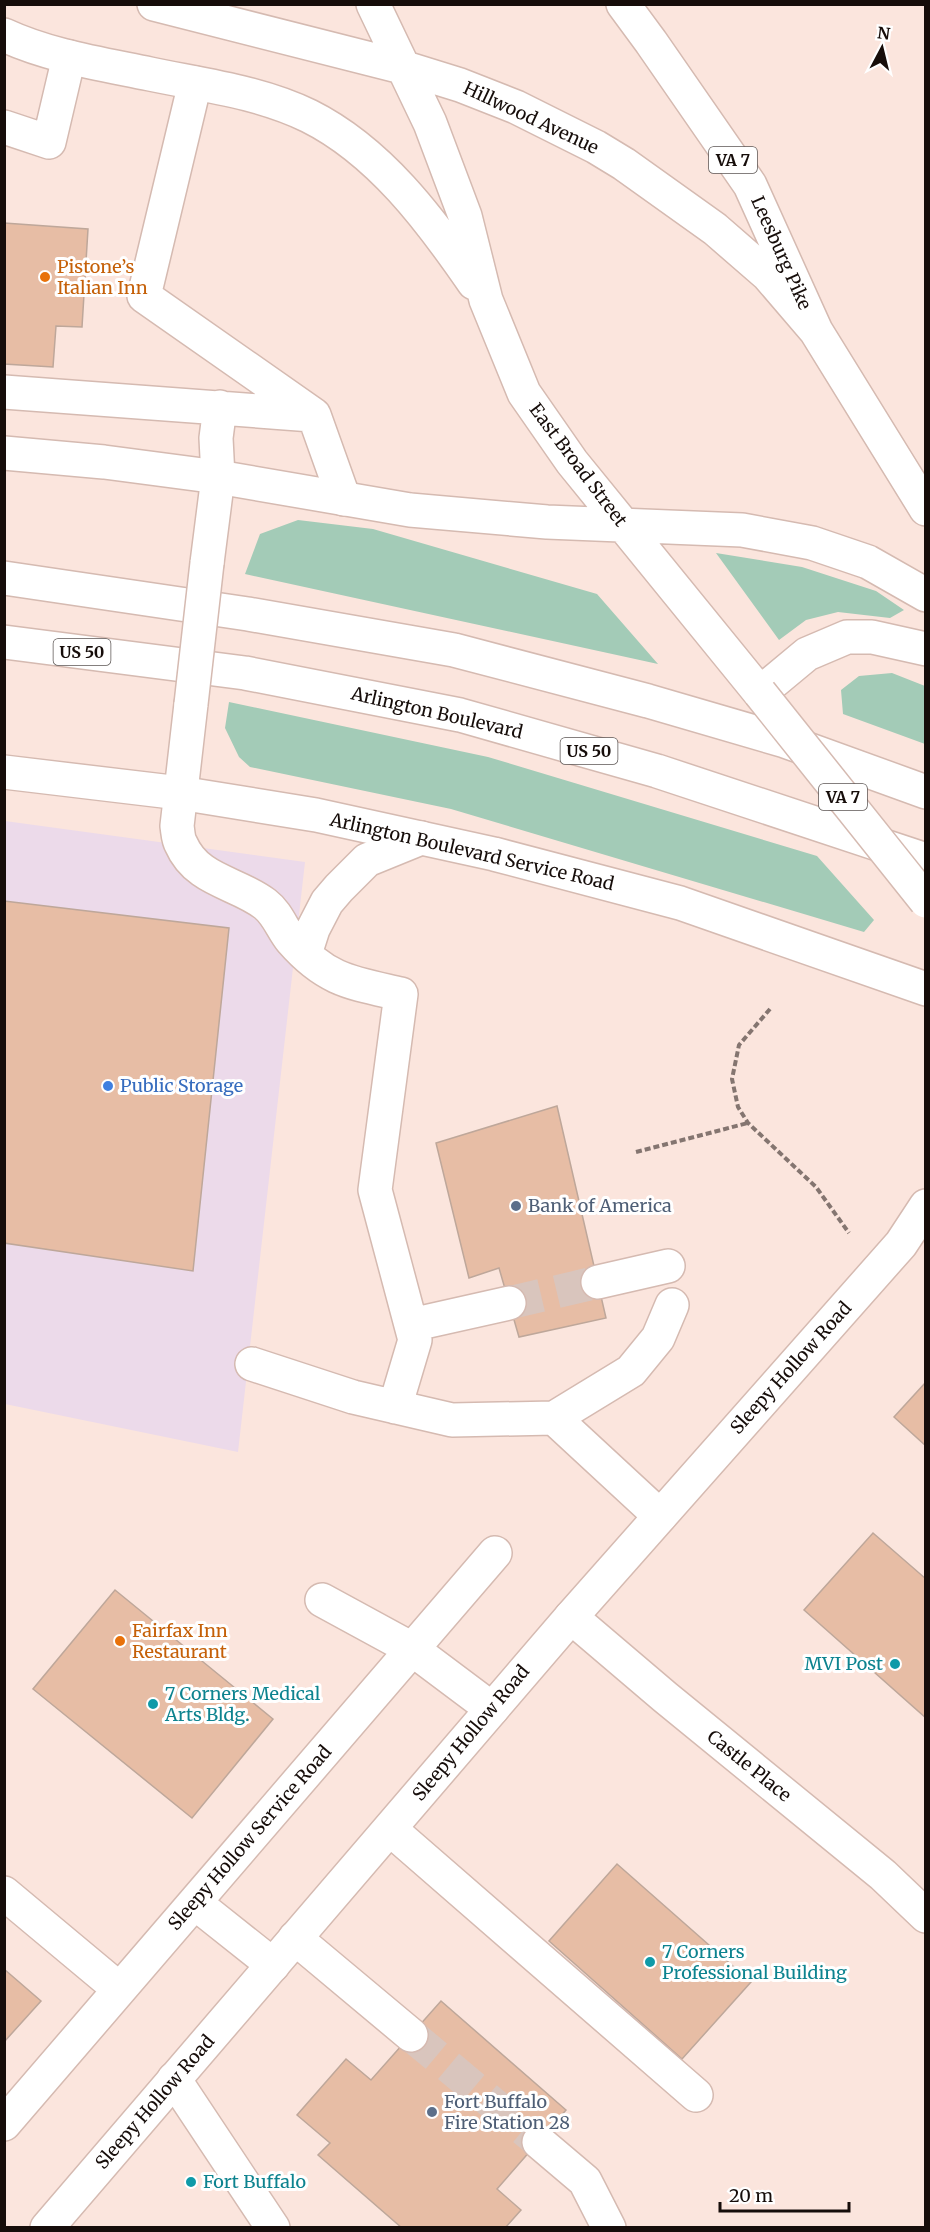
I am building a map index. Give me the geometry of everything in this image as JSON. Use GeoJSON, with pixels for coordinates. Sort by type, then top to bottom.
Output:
{"type":"FeatureCollection","features":[{"type":"Feature","properties":{"kind":"main road","name":"Hillwood Avenue"},"geometry":{"type":"LineString","coordinates":[[154,4],[402,67],[460,85],[516,107],[596,147],[624,164],[715,229],[760,268],[816,331]]}},
{"type":"Feature","properties":{"kind":"main road","name":"East Broad Street"},"geometry":{"type":"LineString","coordinates":[[373,4],[430,123],[465,216],[486,300],[524,393],[572,462],[760,693]]}},
{"type":"Feature","properties":{"kind":"main road","name":"Leesburg Pike"},"geometry":{"type":"LineString","coordinates":[[623,4],[750,185],[816,331],[926,509]]}},
{"type":"Feature","properties":{"kind":"main road"},"geometry":{"type":"LineString","coordinates":[[4,35],[69,57],[250,94],[308,115],[348,140],[381,168],[438,230],[486,300]]}},
{"type":"Feature","properties":{"kind":"main road"},"geometry":{"type":"LineString","coordinates":[[4,127],[49,142],[69,57]]}},
{"type":"Feature","properties":{"kind":"main road"},"geometry":{"type":"LineString","coordinates":[[195,83],[144,296],[314,415],[344,499]]}},
{"type":"Feature","properties":{"kind":"main road"},"geometry":{"type":"LineString","coordinates":[[4,392],[314,415]]}},
{"type":"Feature","properties":{"kind":"main road"},"geometry":{"type":"LineString","coordinates":[[220,407],[216,438],[218,477],[177,826],[180,843],[192,864],[210,876],[251,893],[269,907],[290,939],[322,969],[341,980],[401,994],[375,1190],[415,1340],[395,1407]]}},
{"type":"Feature","properties":{"kind":"main road"},"geometry":{"type":"LineString","coordinates":[[4,453],[104,462],[218,477],[410,510],[547,522],[742,530],[812,543],[868,562],[926,595]]}},
{"type":"Feature","properties":{"kind":"main road"},"geometry":{"type":"LineString","coordinates":[[4,578],[248,614],[454,650],[648,701],[774,738],[926,792]]}},
{"type":"Feature","properties":{"kind":"main road"},"geometry":{"type":"LineString","coordinates":[[760,693],[807,654],[847,637],[872,637],[926,649]]}},
{"type":"Feature","properties":{"kind":"main road","name":"Arlington Boulevard"},"geometry":{"type":"LineString","coordinates":[[4,642],[245,673],[460,715],[657,771],[926,860]]}},
{"type":"Feature","properties":{"kind":"main road","name":"VA 7"},"geometry":{"type":"LineString","coordinates":[[760,693],[926,901]]}},
{"type":"Feature","properties":{"kind":"main road","name":"Arlington Boulevard Service Road"},"geometry":{"type":"LineString","coordinates":[[4,772],[180,793],[316,815],[494,854],[680,903],[926,989]]}},
{"type":"Feature","properties":{"kind":"main road"},"geometry":{"type":"LineString","coordinates":[[305,954],[313,928],[327,902],[360,867],[367,860],[421,838]]}},
{"type":"Feature","properties":{"kind":"main road","name":"Sleepy Hollow Road"},"geometry":{"type":"LineString","coordinates":[[47,2228],[571,1617],[913,1238],[926,1206]]}},
{"type":"Feature","properties":{"kind":"main road"},"geometry":{"type":"LineString","coordinates":[[598,1282],[668,1266]]}},
{"type":"Feature","properties":{"kind":"main road"},"geometry":{"type":"LineString","coordinates":[[411,1325],[509,1303]]}},
{"type":"Feature","properties":{"kind":"main road"},"geometry":{"type":"LineString","coordinates":[[252,1364],[353,1397],[452,1420],[554,1418],[631,1371],[658,1338],[672,1305]]}},
{"type":"Feature","properties":{"kind":"main road"},"geometry":{"type":"LineString","coordinates":[[554,1418],[660,1516]]}},
{"type":"Feature","properties":{"kind":"main road","name":"Sleepy Hollow Service Road"},"geometry":{"type":"LineString","coordinates":[[4,2124],[495,1553]]}},
{"type":"Feature","properties":{"kind":"main road"},"geometry":{"type":"LineString","coordinates":[[322,1600],[412,1649],[492,1710]]}},
{"type":"Feature","properties":{"kind":"main road","name":"Castle Place"},"geometry":{"type":"LineString","coordinates":[[571,1617],[883,1875],[926,1916]]}},
{"type":"Feature","properties":{"kind":"main road"},"geometry":{"type":"LineString","coordinates":[[390,1829],[696,2095]]}},
{"type":"Feature","properties":{"kind":"main road"},"geometry":{"type":"LineString","coordinates":[[4,1893],[119,1989]]}},
{"type":"Feature","properties":{"kind":"main road"},"geometry":{"type":"LineString","coordinates":[[195,1903],[273,1965]]}},
{"type":"Feature","properties":{"kind":"main road"},"geometry":{"type":"LineString","coordinates":[[295,1938],[411,2035]]}},
{"type":"Feature","properties":{"kind":"main road"},"geometry":{"type":"LineString","coordinates":[[174,2079],[273,2228]]}},
{"type":"Feature","properties":{"kind":"main road"},"geometry":{"type":"LineString","coordinates":[[539,2142],[585,2181],[609,2228]]}},
{"type":"Feature","properties":{"kind":"path"},"geometry":{"type":"LineString","coordinates":[[770,1009],[739,1045],[732,1079],[738,1107],[748,1123],[816,1187],[849,1233]]}},
{"type":"Feature","properties":{"kind":"path"},"geometry":{"type":"LineString","coordinates":[[636,1152],[748,1123]]}},
{"type":"Feature","properties":{"kind":"shaded area"},"geometry":{"type":"Polygon","coordinates":[[[5,821],[305,862],[238,1452],[5,1404],[5,821]]]}},
{"type":"Feature","properties":{"kind":"green space"},"geometry":{"type":"Polygon","coordinates":[[[298,520],[373,529],[597,594],[658,664],[245,574],[260,534],[298,520]]]}},
{"type":"Feature","properties":{"kind":"green space"},"geometry":{"type":"Polygon","coordinates":[[[716,553],[802,567],[876,591],[904,610],[890,618],[838,612],[806,620],[779,640],[716,553]]]}},
{"type":"Feature","properties":{"kind":"green space"},"geometry":{"type":"Polygon","coordinates":[[[892,673],[925,686],[925,744],[843,714],[841,690],[859,676],[892,673]]]}},
{"type":"Feature","properties":{"kind":"green space"},"geometry":{"type":"Polygon","coordinates":[[[229,702],[488,757],[817,856],[874,920],[864,932],[451,809],[250,767],[239,757],[225,728],[229,702]]]}},
{"type":"Feature","properties":{"kind":"building","name":"Pistone’s Italian Inn"},"geometry":{"type":"Polygon","coordinates":[[[4,223],[88,229],[82,327],[56,326],[53,367],[4,364],[4,223]]]}},
{"type":"Feature","properties":{"kind":"building","name":"Public Storage"},"geometry":{"type":"Polygon","coordinates":[[[4,901],[229,928],[193,1271],[4,1243],[4,901]]]}},
{"type":"Feature","properties":{"kind":"building","name":"Bank of America"},"geometry":{"type":"Polygon","coordinates":[[[557,1106],[606,1318],[519,1337],[499,1268],[469,1278],[436,1143],[557,1106]]]}},
{"type":"Feature","properties":{"kind":"building"},"geometry":{"type":"Polygon","coordinates":[[[926,1382],[926,1446],[894,1417],[926,1382]]]}},
{"type":"Feature","properties":{"kind":"building","name":"MVI Post"},"geometry":{"type":"Polygon","coordinates":[[[873,1533],[926,1579],[926,1718],[804,1610],[873,1533]]]}},
{"type":"Feature","properties":{"kind":"building","name":"7 Corners Medical Arts Bldg."},"geometry":{"type":"Polygon","coordinates":[[[115,1590],[273,1719],[192,1818],[33,1689],[115,1590]]]}},
{"type":"Feature","properties":{"kind":"building","name":"7 Corners Professional Building"},"geometry":{"type":"Polygon","coordinates":[[[617,1864],[751,1982],[682,2059],[549,1941],[617,1864]]]}},
{"type":"Feature","properties":{"kind":"building"},"geometry":{"type":"Polygon","coordinates":[[[4,1969],[41,2001],[4,2042],[4,1969]]]}},
{"type":"Feature","properties":{"kind":"building","name":"Fort Buffalo Fire Station 28"},"geometry":{"type":"Polygon","coordinates":[[[441,2001],[566,2110],[497,2189],[521,2210],[505,2228],[402,2228],[318,2155],[330,2143],[297,2115],[346,2059],[371,2080],[441,2001]]]}},
{"type":"Feature","properties":{"kind":"tunnel"},"geometry":{"type":"LineString","coordinates":[[509,1303],[598,1282]]}},
{"type":"Feature","properties":{"kind":"tunnel"},"geometry":{"type":"LineString","coordinates":[[411,2035],[539,2142]]}},
{"type":"Feature","properties":{"kind":"place","name":"Pistone’s Italian Inn"},"geometry":{"type":"Point","coordinates":[45,277]}},
{"type":"Feature","properties":{"kind":"place","name":"Public Storage"},"geometry":{"type":"Point","coordinates":[108,1086]}},
{"type":"Feature","properties":{"kind":"place","name":"Bank of America"},"geometry":{"type":"Point","coordinates":[516,1206]}},
{"type":"Feature","properties":{"kind":"place","name":"Fairfax Inn Restaurant"},"geometry":{"type":"Point","coordinates":[120,1641]}},
{"type":"Feature","properties":{"kind":"place","name":"MVI Post"},"geometry":{"type":"Point","coordinates":[895,1664]}},
{"type":"Feature","properties":{"kind":"place","name":"7 Corners Medical Arts Bldg."},"geometry":{"type":"Point","coordinates":[153,1704]}},
{"type":"Feature","properties":{"kind":"place","name":"7 Corners Professional Building"},"geometry":{"type":"Point","coordinates":[650,1962]}},
{"type":"Feature","properties":{"kind":"place","name":"Fort Buffalo Fire Station 28"},"geometry":{"type":"Point","coordinates":[432,2112]}},
{"type":"Feature","properties":{"kind":"place","name":"Fort Buffalo"},"geometry":{"type":"Point","coordinates":[191,2182]}}]}
